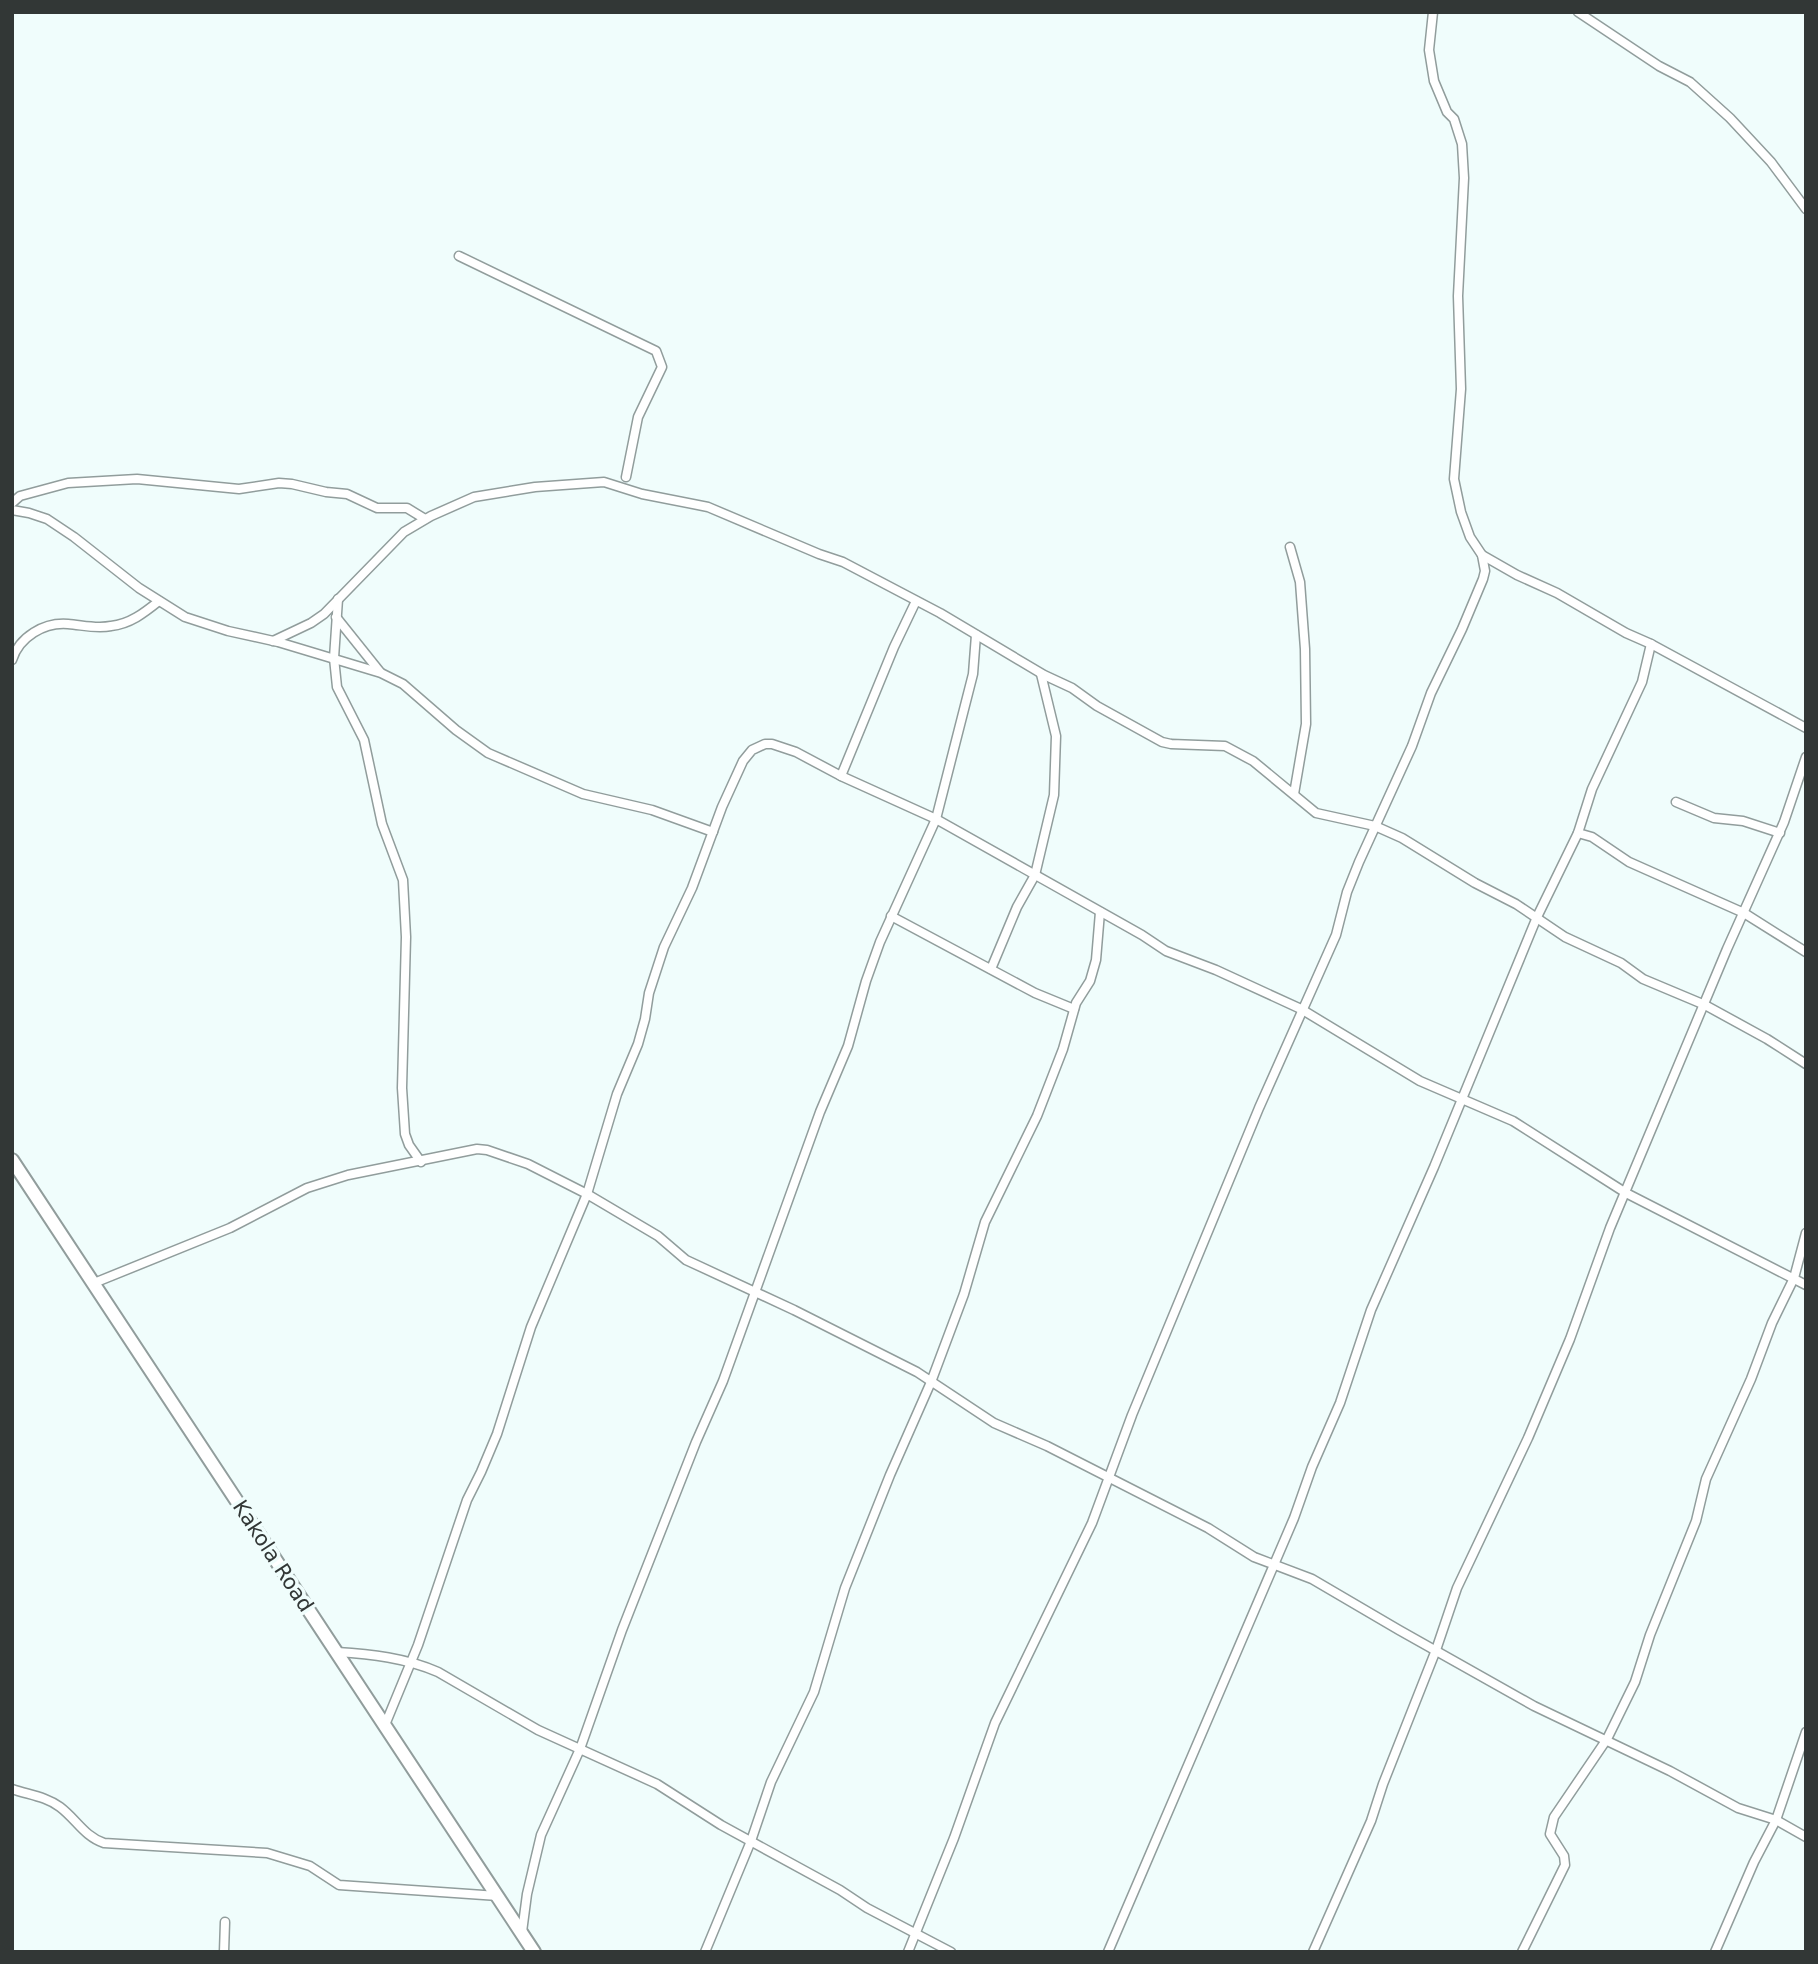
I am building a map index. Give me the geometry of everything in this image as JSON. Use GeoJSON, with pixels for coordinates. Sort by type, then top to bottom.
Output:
{"type":"FeatureCollection","features":[{"type":"Feature","properties":{"kind":"main road","name":"Kakola Road"},"geometry":{"type":"LineString","coordinates":[[12,1160],[534,1952]]}},
{"type":"Feature","properties":{"kind":"street"},"geometry":{"type":"LineString","coordinates":[[908,1952],[995,1723],[1092,1523],[1157,1353],[1301,1009],[1336,935],[1347,892],[1412,746],[1431,693],[1477,595],[1485,571],[1482,555],[1465,524],[1454,479],[1461,388],[1458,296],[1464,178],[1462,144],[1454,119],[1447,112],[1434,81],[1429,50],[1433,12]]}},
{"type":"Feature","properties":{"kind":"street"},"geometry":{"type":"LineString","coordinates":[[1578,12],[1659,66],[1690,82],[1730,118],[1771,162],[1806,209]]}},
{"type":"Feature","properties":{"kind":"street"},"geometry":{"type":"LineString","coordinates":[[459,256],[656,351],[662,367],[638,417],[626,477]]}},
{"type":"Feature","properties":{"kind":"street"},"geometry":{"type":"LineString","coordinates":[[12,503],[20,496],[68,483],[137,479],[239,489],[279,483],[300,484],[326,492],[347,494],[377,508],[407,508],[425,519]]}},
{"type":"Feature","properties":{"kind":"street"},"geometry":{"type":"LineString","coordinates":[[273,640],[311,622],[338,599],[404,532],[425,519],[474,497],[535,487],[604,482],[642,494],[708,507],[843,562],[1041,674],[1072,688],[1097,706],[1161,742],[1225,746],[1253,761],[1320,816],[1375,826],[1402,838],[1475,883],[1516,904],[1565,937],[1620,963],[1643,979],[1705,1005],[1806,1064]]}},
{"type":"Feature","properties":{"kind":"street"},"geometry":{"type":"LineString","coordinates":[[12,510],[47,519],[185,618],[273,640],[381,673],[403,684],[456,730],[488,753],[583,794],[652,810],[713,832]]}},
{"type":"Feature","properties":{"kind":"street"},"geometry":{"type":"LineString","coordinates":[[1290,547],[1300,582],[1306,711],[1305,735],[1294,794]]}},
{"type":"Feature","properties":{"kind":"street"},"geometry":{"type":"LineString","coordinates":[[1482,555],[1806,728]]}},
{"type":"Feature","properties":{"kind":"street"},"geometry":{"type":"LineString","coordinates":[[338,599],[334,658],[337,687],[364,740],[382,824],[403,880],[405,937],[402,1088],[405,1134],[421,1162]]}},
{"type":"Feature","properties":{"kind":"street"},"geometry":{"type":"LineString","coordinates":[[12,660],[19,645],[45,628],[66,624],[99,628],[121,625],[159,601]]}},
{"type":"Feature","properties":{"kind":"street"},"geometry":{"type":"LineString","coordinates":[[841,776],[894,647],[916,601]]}},
{"type":"Feature","properties":{"kind":"street"},"geometry":{"type":"LineString","coordinates":[[336,617],[381,673]]}},
{"type":"Feature","properties":{"kind":"street"},"geometry":{"type":"LineString","coordinates":[[522,1933],[527,1894],[541,1835],[580,1749],[622,1630],[723,1381],[820,1112],[838,1073],[866,981],[891,916],[936,819],[972,674],[976,635]]}},
{"type":"Feature","properties":{"kind":"street"},"geometry":{"type":"LineString","coordinates":[[1108,1952],[1274,1566],[1312,1467],[1340,1404],[1371,1310],[1463,1098],[1537,917],[1578,833],[1592,789],[1642,682],[1651,644]]}},
{"type":"Feature","properties":{"kind":"street"},"geometry":{"type":"LineString","coordinates":[[991,968],[1017,907],[1035,874],[1054,795],[1056,752],[1052,715],[1041,674]]}},
{"type":"Feature","properties":{"kind":"street"},"geometry":{"type":"LineString","coordinates":[[385,1725],[411,1663],[467,1500],[497,1434],[531,1327],[587,1194],[620,1085],[638,1044],[649,993],[664,947],[692,888],[743,761],[752,750],[765,744],[782,747],[936,819],[1166,951],[1216,970],[1301,1009],[1420,1081],[1513,1121],[1626,1193],[1806,1284]]}},
{"type":"Feature","properties":{"kind":"street"},"geometry":{"type":"LineString","coordinates":[[1313,1952],[1367,1833],[1457,1588],[1528,1438],[1560,1363],[1610,1228],[1780,833],[1806,757]]}},
{"type":"Feature","properties":{"kind":"street"},"geometry":{"type":"LineString","coordinates":[[1675,802],[1714,818],[1743,821],[1780,833]]}},
{"type":"Feature","properties":{"kind":"street"},"geometry":{"type":"LineString","coordinates":[[1578,833],[1594,838],[1629,862],[1744,914],[1806,952]]}},
{"type":"Feature","properties":{"kind":"street"},"geometry":{"type":"LineString","coordinates":[[705,1952],[751,1841],[771,1782],[814,1692],[837,1611],[864,1537],[931,1382],[964,1294],[985,1222],[1046,1094],[1074,1009],[1094,971],[1100,912]]}},
{"type":"Feature","properties":{"kind":"street"},"geometry":{"type":"LineString","coordinates":[[891,916],[1035,993],[1074,1009]]}},
{"type":"Feature","properties":{"kind":"street"},"geometry":{"type":"LineString","coordinates":[[94,1283],[230,1228],[307,1188],[348,1175],[483,1149],[528,1164],[587,1194],[658,1236],[686,1260],[877,1351],[917,1372],[994,1423],[1215,1532],[1254,1557],[1312,1579],[1534,1706],[1607,1739],[1738,1808],[1776,1820],[1806,1837]]}},
{"type":"Feature","properties":{"kind":"street"},"geometry":{"type":"LineString","coordinates":[[1522,1952],[1565,1866],[1564,1856],[1550,1834],[1554,1817],[1607,1739],[1640,1672],[1650,1635],[1696,1521],[1706,1479],[1751,1380],[1772,1323],[1794,1278],[1806,1233]]}},
{"type":"Feature","properties":{"kind":"street"},"geometry":{"type":"LineString","coordinates":[[337,1651],[373,1655],[438,1672],[526,1724],[657,1784],[751,1841],[951,1952]]}},
{"type":"Feature","properties":{"kind":"street"},"geometry":{"type":"LineString","coordinates":[[1715,1952],[1776,1820],[1806,1732]]}},
{"type":"Feature","properties":{"kind":"street"},"geometry":{"type":"LineString","coordinates":[[12,1789],[48,1800],[69,1815],[85,1833],[104,1843],[267,1853],[310,1866],[339,1885],[498,1896]]}},
{"type":"Feature","properties":{"kind":"street"},"geometry":{"type":"LineString","coordinates":[[223,1952],[225,1922]]}}]}
